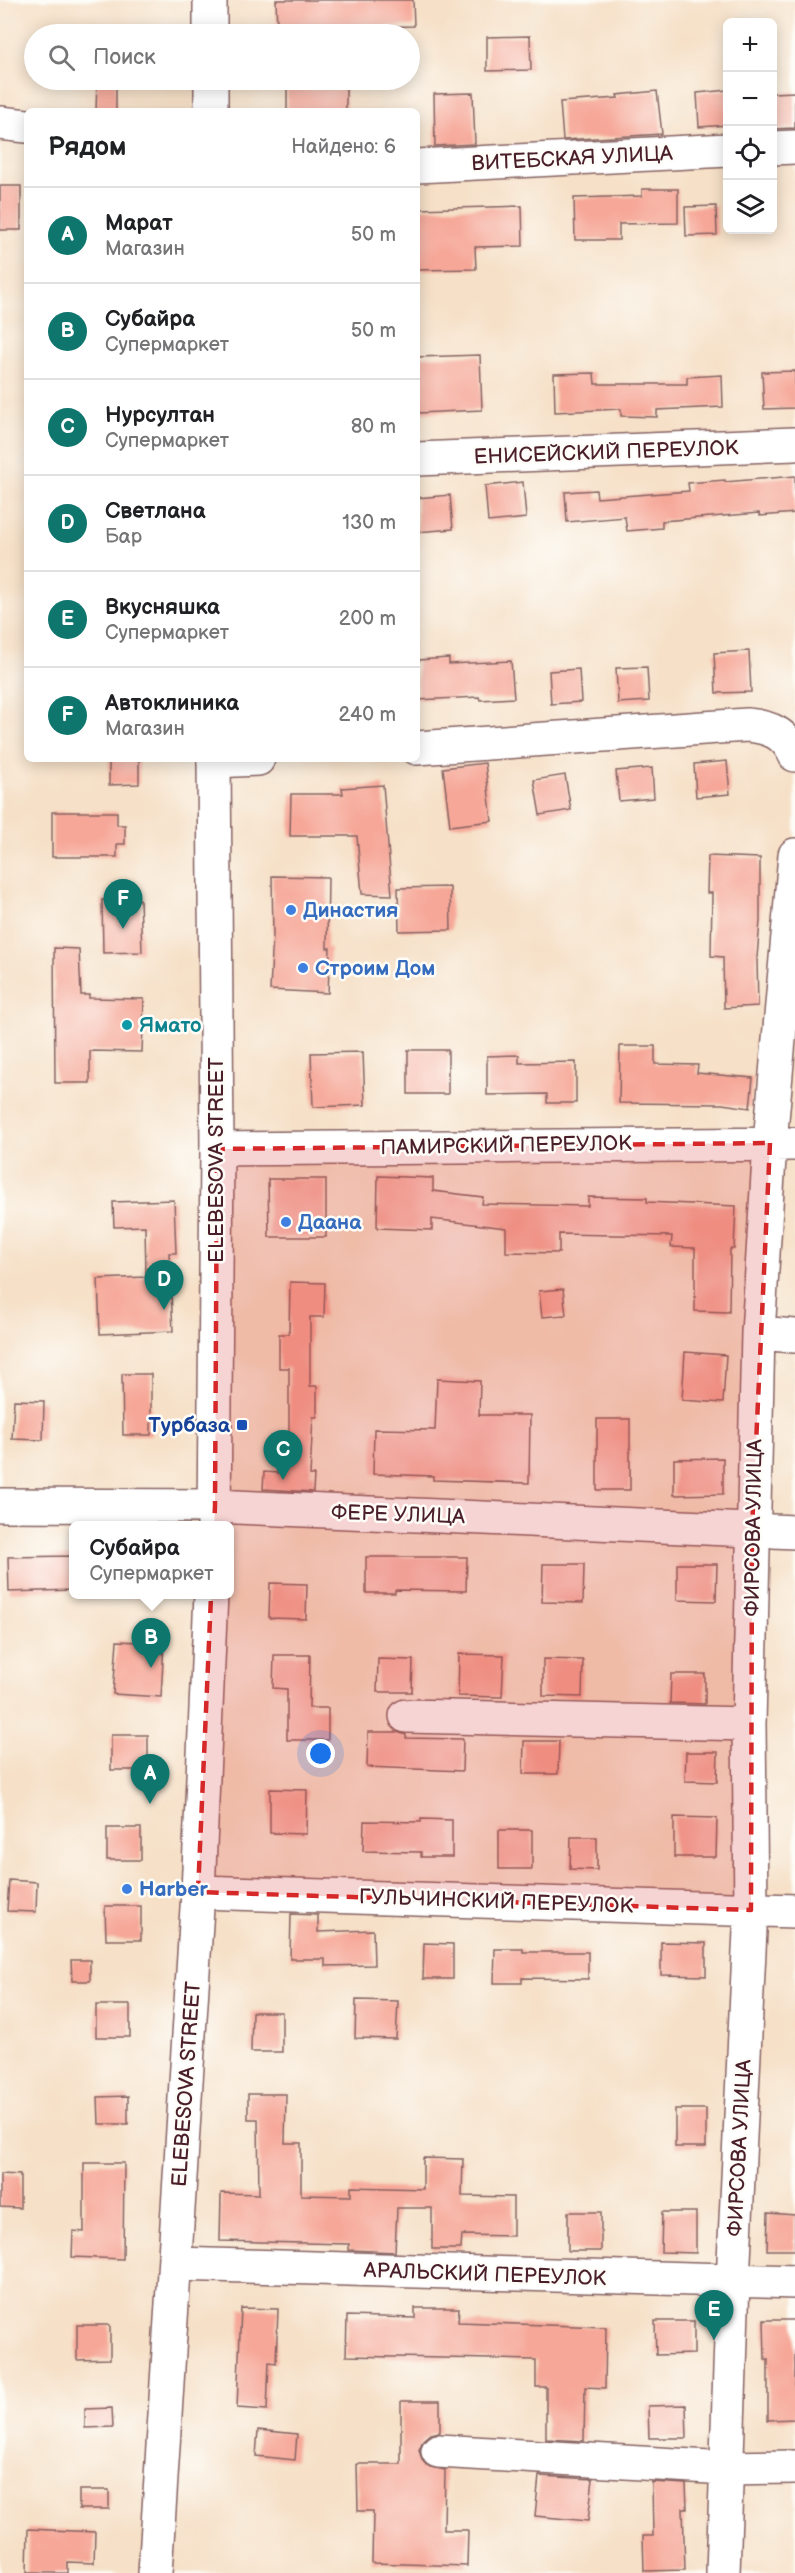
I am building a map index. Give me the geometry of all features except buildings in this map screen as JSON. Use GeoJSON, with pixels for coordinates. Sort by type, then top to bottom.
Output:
{"type":"FeatureCollection","features":[{"type":"Feature","properties":{"kind":"street"},"geometry":{"type":"LineString","coordinates":[[210,0],[210,24]]}},
{"type":"Feature","properties":{"kind":"street"},"geometry":{"type":"LineString","coordinates":[[211,90],[211,108]]}},
{"type":"Feature","properties":{"kind":"street"},"geometry":{"type":"LineString","coordinates":[[0,123],[24,126]]}},
{"type":"Feature","properties":{"kind":"street"},"geometry":{"type":"LineString","coordinates":[[777,148],[795,147]]}},
{"type":"Feature","properties":{"kind":"street","name":"ВИТЕБСКАЯ УЛИЦА"},"geometry":{"type":"LineString","coordinates":[[420,166],[723,150]]}},
{"type":"Feature","properties":{"kind":"street","name":"ЕНИСЕЙСКИЙ ПЕРЕУЛОК"},"geometry":{"type":"LineString","coordinates":[[420,459],[795,444]]}},
{"type":"Feature","properties":{"kind":"street"},"geometry":{"type":"LineString","coordinates":[[420,748],[747,725],[765,726],[791,748]]}},
{"type":"Feature","properties":{"kind":"street","name":"ELEBESOVA STREET"},"geometry":{"type":"LineString","coordinates":[[214,762],[217,1149],[214,1516]]}},
{"type":"Feature","properties":{"kind":"street","name":"ФИРСОВА УЛИЦА"},"geometry":{"type":"LineString","coordinates":[[723,2573],[733,2281],[751,1910],[749,1724],[758,1333],[783,1143],[795,855]]}},
{"type":"Feature","properties":{"kind":"street","name":"ПАМИРСКИЙ ПЕРЕУЛОК"},"geometry":{"type":"LineString","coordinates":[[217,1149],[783,1143]]}},
{"type":"Feature","properties":{"kind":"street"},"geometry":{"type":"LineString","coordinates":[[758,1333],[795,1336]]}},
{"type":"Feature","properties":{"kind":"street","name":"ФЕРЕ УЛИЦА"},"geometry":{"type":"LineString","coordinates":[[0,1505],[214,1516],[795,1532]]}},
{"type":"Feature","properties":{"kind":"street","name":"ELEBESOVA STREET"},"geometry":{"type":"LineString","coordinates":[[155,2573],[198,1892],[211,1599]]}},
{"type":"Feature","properties":{"kind":"street"},"geometry":{"type":"LineString","coordinates":[[406,1716],[749,1724]]}},
{"type":"Feature","properties":{"kind":"street","name":"ГУЛЬЧИНСКИЙ ПЕРЕУЛОК"},"geometry":{"type":"LineString","coordinates":[[198,1892],[795,1911]]}},
{"type":"Feature","properties":{"kind":"street","name":"АРАЛЬСКИЙ ПЕРЕУЛОК"},"geometry":{"type":"LineString","coordinates":[[175,2264],[795,2282]]}},
{"type":"Feature","properties":{"kind":"street"},"geometry":{"type":"LineString","coordinates":[[438,2451],[727,2468],[795,2467]]}},
{"type":"Feature","properties":{"kind":"highlighted area"},"geometry":{"type":"Polygon","coordinates":[[[770,1143],[752,1530],[751,1910],[198,1892],[215,1506],[217,1149],[770,1143]]]}},
{"type":"Feature","properties":{"kind":"place","name":"Династия"},"geometry":{"type":"Point","coordinates":[291,910]}},
{"type":"Feature","properties":{"kind":"place","name":"Автоклиника"},"geometry":{"type":"Point","coordinates":[123,929]}},
{"type":"Feature","properties":{"kind":"place","name":"Строим Дом"},"geometry":{"type":"Point","coordinates":[303,968]}},
{"type":"Feature","properties":{"kind":"place","name":"Ямато"},"geometry":{"type":"Point","coordinates":[127,1025]}},
{"type":"Feature","properties":{"kind":"place","name":"Даана"},"geometry":{"type":"Point","coordinates":[286,1222]}},
{"type":"Feature","properties":{"kind":"place","name":"Светлана"},"geometry":{"type":"Point","coordinates":[164,1310]}},
{"type":"Feature","properties":{"kind":"place","name":"Турбаза"},"geometry":{"type":"Point","coordinates":[242,1425]}},
{"type":"Feature","properties":{"kind":"place","name":"Нурсултан"},"geometry":{"type":"Point","coordinates":[283,1480]}},
{"type":"Feature","properties":{"kind":"place","name":"Субайра"},"geometry":{"type":"Point","coordinates":[151,1668]}},
{"type":"Feature","properties":{"kind":"place","name":"Марат"},"geometry":{"type":"Point","coordinates":[150,1804]}},
{"type":"Feature","properties":{"kind":"place","name":"Harber"},"geometry":{"type":"Point","coordinates":[127,1889]}},
{"type":"Feature","properties":{"kind":"place","name":"Вкусняшка"},"geometry":{"type":"Point","coordinates":[714,2340]}}]}
